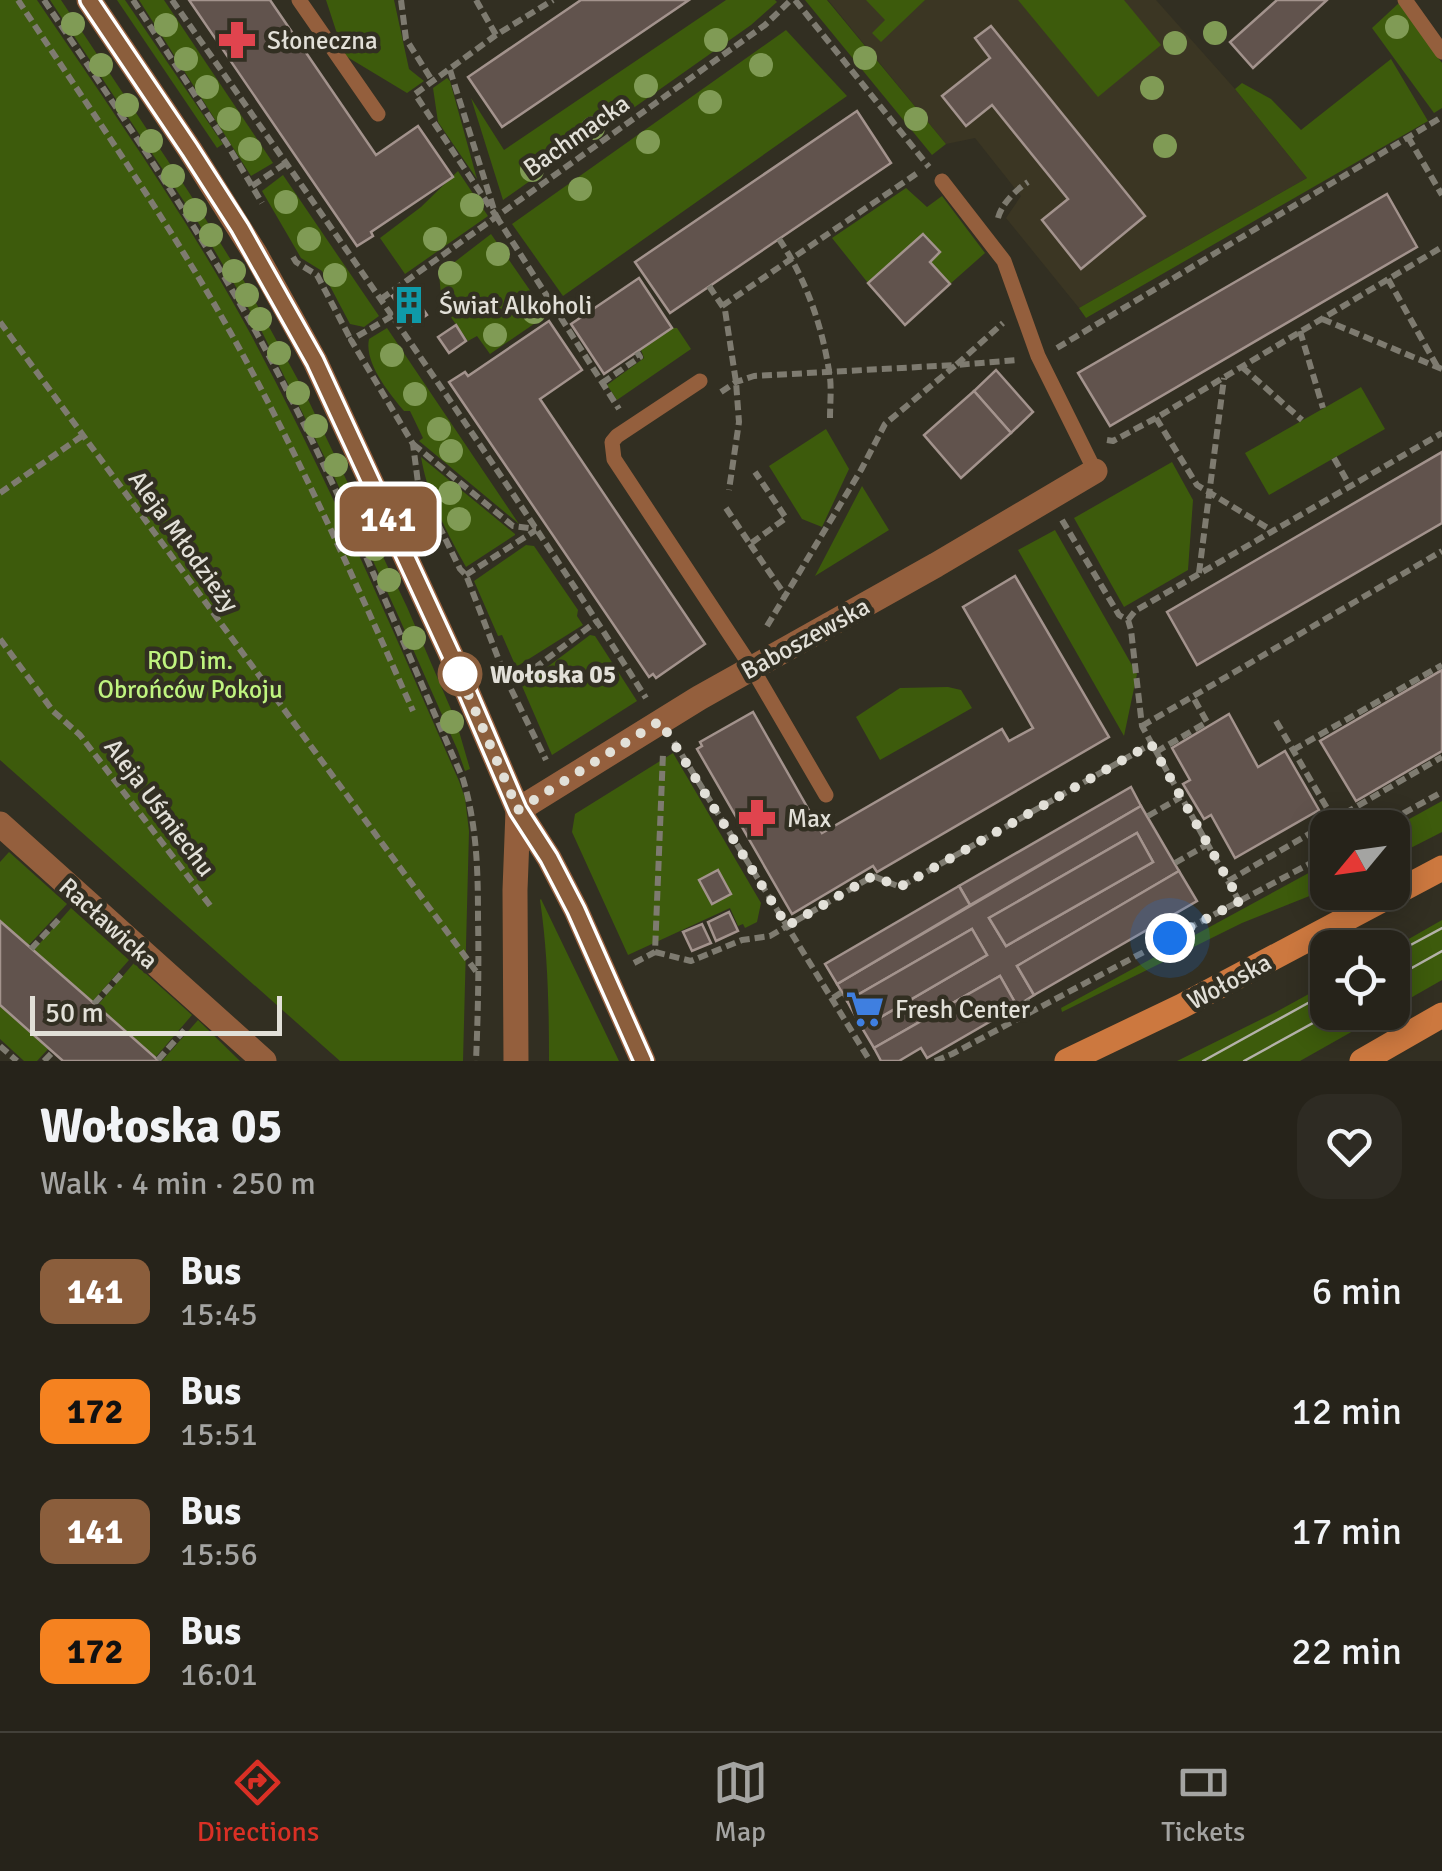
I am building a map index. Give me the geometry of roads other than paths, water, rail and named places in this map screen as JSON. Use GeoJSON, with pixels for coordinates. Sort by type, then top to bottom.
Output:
{"type":"FeatureCollection","features":[{"type":"Feature","properties":{"kind":"main road","name":"Wołoska"},"geometry":{"type":"LineString","coordinates":[[1066,1061],[1182,1006],[1442,868]]}},
{"type":"Feature","properties":{"kind":"main road"},"geometry":{"type":"LineString","coordinates":[[1362,1061],[1442,1015]]}},
{"type":"Feature","properties":{"kind":"street"},"geometry":{"type":"LineString","coordinates":[[89,0],[256,254],[315,361],[518,810],[567,893],[644,1061]]}},
{"type":"Feature","properties":{"kind":"street","name":"Baboszewska"},"geometry":{"type":"LineString","coordinates":[[518,810],[660,721],[746,658],[936,565],[1095,472]]}},
{"type":"Feature","properties":{"kind":"street"},"geometry":{"type":"LineString","coordinates":[[516,1061],[518,810]]}},
{"type":"Feature","properties":{"kind":"street","name":"Racławicka"},"geometry":{"type":"LineString","coordinates":[[0,824],[264,1061]]}},
{"type":"Feature","properties":{"kind":"lane"},"geometry":{"type":"LineString","coordinates":[[299,0],[378,114]]}},
{"type":"Feature","properties":{"kind":"lane"},"geometry":{"type":"LineString","coordinates":[[1405,0],[1442,52]]}},
{"type":"Feature","properties":{"kind":"lane"},"geometry":{"type":"LineString","coordinates":[[942,181],[1004,260],[1038,356],[1095,472]]}},
{"type":"Feature","properties":{"kind":"lane"},"geometry":{"type":"LineString","coordinates":[[700,381],[617,436],[612,442],[614,459],[746,658],[826,794]]}},
{"type":"Feature","properties":{"kind":"tram line"},"geometry":{"type":"LineString","coordinates":[[1410,945],[1442,928]]}},
{"type":"Feature","properties":{"kind":"tram line"},"geometry":{"type":"LineString","coordinates":[[1410,969],[1442,951]]}},
{"type":"Feature","properties":{"kind":"tram line"},"geometry":{"type":"LineString","coordinates":[[1203,1061],[1310,1002]]}},
{"type":"Feature","properties":{"kind":"tram line"},"geometry":{"type":"LineString","coordinates":[[1244,1061],[1310,1025]]}},
{"type":"Feature","properties":{"kind":"place","name":"Słoneczna"},"geometry":{"type":"Point","coordinates":[237,40]}},
{"type":"Feature","properties":{"kind":"place","name":"Świat Alkoholi"},"geometry":{"type":"Point","coordinates":[409,305]}},
{"type":"Feature","properties":{"kind":"place","name":"Wołoska 05"},"geometry":{"type":"Point","coordinates":[460,674]}},
{"type":"Feature","properties":{"kind":"place","name":"Max"},"geometry":{"type":"Point","coordinates":[757,818]}},
{"type":"Feature","properties":{"kind":"place","name":"Fresh Center"},"geometry":{"type":"Point","coordinates":[865,1009]}},
{"type":"Feature","properties":{"kind":"park label","name":"ROD im. Obrońców Pokoju"},"geometry":{"type":"Point","coordinates":[190,674]}}]}
